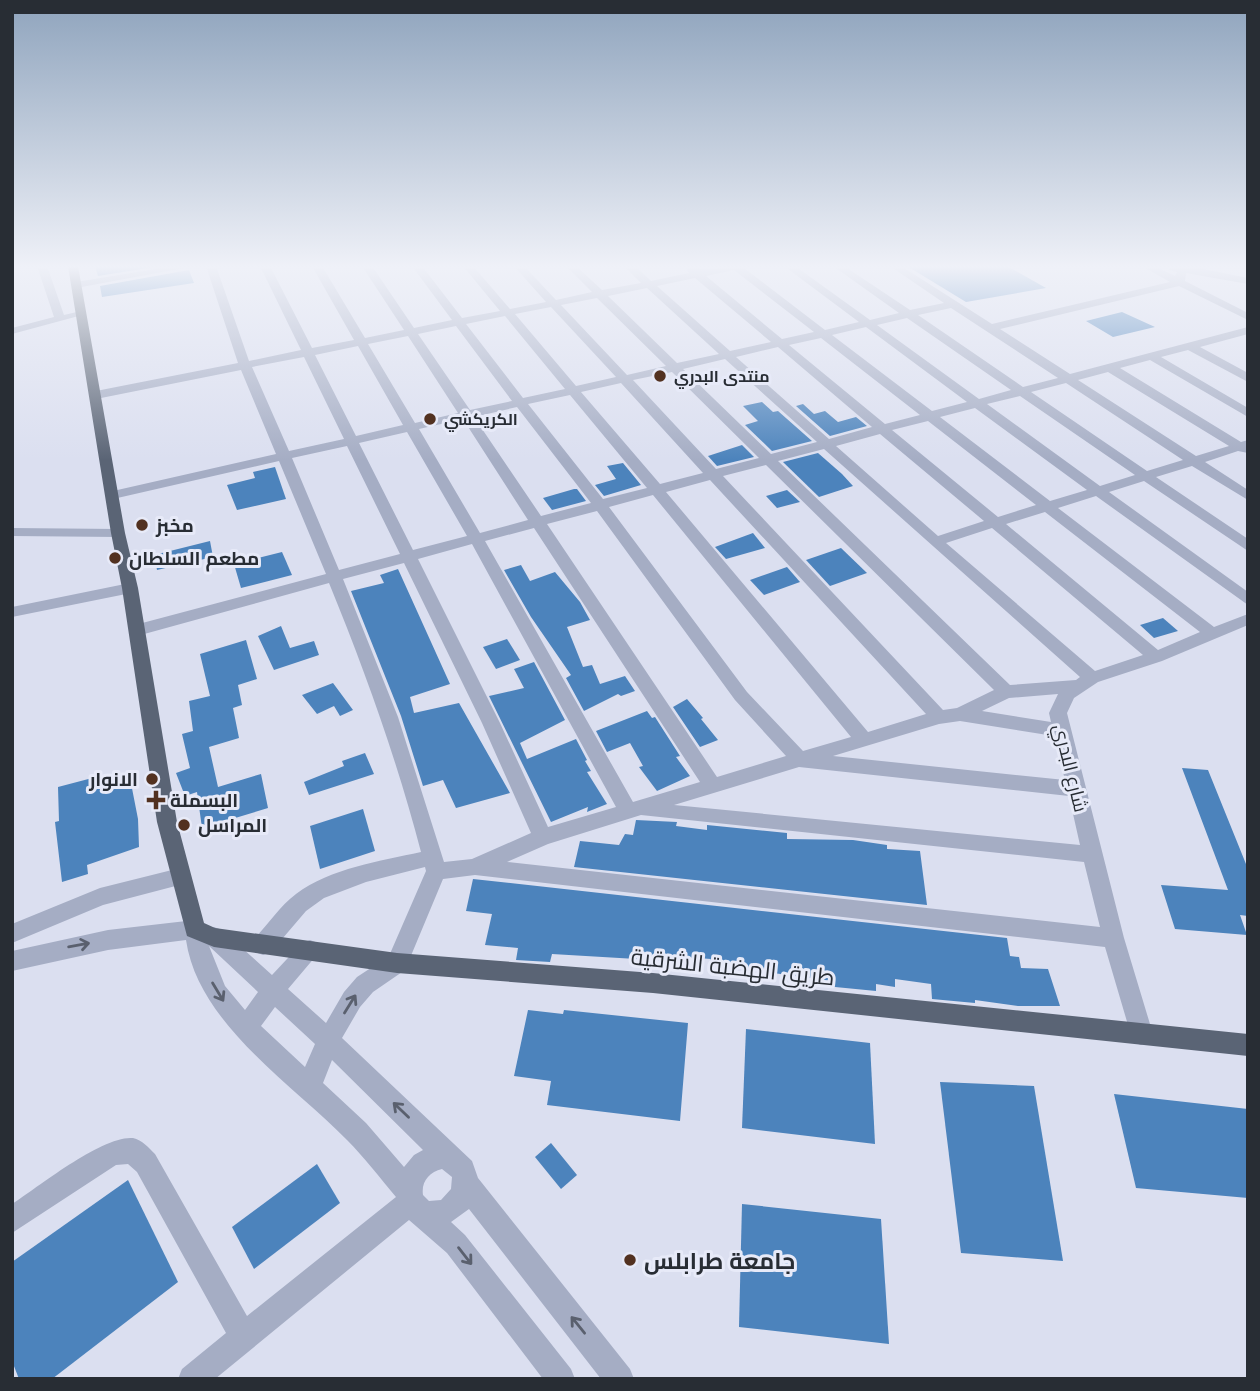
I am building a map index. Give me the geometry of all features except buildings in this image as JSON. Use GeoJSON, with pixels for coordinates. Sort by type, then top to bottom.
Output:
{"type":"FeatureCollection","features":[{"type":"Feature","properties":{"kind":"main road"},"geometry":{"type":"LineString","coordinates":[[84,331],[118,533],[130,588],[167,822],[180,877],[204,933]]}},
{"type":"Feature","properties":{"kind":"main road","name":"طريق الهضبة الشرقية"},"geometry":{"type":"LineString","coordinates":[[204,933],[264,945],[397,963],[653,984],[1248,1045]]}},
{"type":"Feature","properties":{"kind":"street"},"geometry":{"type":"LineString","coordinates":[[234,331],[335,576],[401,752],[435,864],[397,963],[378,971],[360,988],[329,1041],[309,1087]]}},
{"type":"Feature","properties":{"kind":"street"},"geometry":{"type":"LineString","coordinates":[[296,331],[353,440],[491,723],[543,837]]}},
{"type":"Feature","properties":{"kind":"street"},"geometry":{"type":"LineString","coordinates":[[355,331],[634,811]]}},
{"type":"Feature","properties":{"kind":"street"},"geometry":{"type":"LineString","coordinates":[[96,395],[417,331]]}},
{"type":"Feature","properties":{"kind":"street"},"geometry":{"type":"LineString","coordinates":[[468,331],[741,696],[800,760],[1075,789]]}},
{"type":"Feature","properties":{"kind":"street"},"geometry":{"type":"LineString","coordinates":[[522,331],[657,489],[864,740]]}},
{"type":"Feature","properties":{"kind":"street"},"geometry":{"type":"LineString","coordinates":[[581,331],[712,475],[940,717]]}},
{"type":"Feature","properties":{"kind":"street"},"geometry":{"type":"LineString","coordinates":[[636,331],[1006,692]]}},
{"type":"Feature","properties":{"kind":"street"},"geometry":{"type":"LineString","coordinates":[[702,331],[936,541],[1084,682]]}},
{"type":"Feature","properties":{"kind":"street"},"geometry":{"type":"LineString","coordinates":[[764,331],[1156,657]]}},
{"type":"Feature","properties":{"kind":"street"},"geometry":{"type":"LineString","coordinates":[[823,331],[1213,634]]}},
{"type":"Feature","properties":{"kind":"street"},"geometry":{"type":"LineString","coordinates":[[113,495],[835,331]]}},
{"type":"Feature","properties":{"kind":"street"},"geometry":{"type":"LineString","coordinates":[[880,331],[1248,600]]}},
{"type":"Feature","properties":{"kind":"street"},"geometry":{"type":"LineString","coordinates":[[935,331],[1248,545]]}},
{"type":"Feature","properties":{"kind":"street"},"geometry":{"type":"LineString","coordinates":[[996,331],[1248,496]]}},
{"type":"Feature","properties":{"kind":"street"},"geometry":{"type":"LineString","coordinates":[[136,629],[1245,331]]}},
{"type":"Feature","properties":{"kind":"street"},"geometry":{"type":"LineString","coordinates":[[411,332],[714,787]]}},
{"type":"Feature","properties":{"kind":"street"},"geometry":{"type":"LineString","coordinates":[[1230,335],[1248,345]]}},
{"type":"Feature","properties":{"kind":"street"},"geometry":{"type":"LineString","coordinates":[[1190,346],[1248,378]]}},
{"type":"Feature","properties":{"kind":"street"},"geometry":{"type":"LineString","coordinates":[[1151,356],[1248,413]]}},
{"type":"Feature","properties":{"kind":"street"},"geometry":{"type":"LineString","coordinates":[[1109,367],[1245,447]]}},
{"type":"Feature","properties":{"kind":"street"},"geometry":{"type":"LineString","coordinates":[[936,541],[1245,447]]}},
{"type":"Feature","properties":{"kind":"street"},"geometry":{"type":"LineString","coordinates":[[12,532],[118,533]]}},
{"type":"Feature","properties":{"kind":"street"},"geometry":{"type":"LineString","coordinates":[[12,612],[130,588]]}},
{"type":"Feature","properties":{"kind":"street"},"geometry":{"type":"LineString","coordinates":[[474,867],[543,837],[940,717],[960,714],[1006,692],[1084,682],[1156,657],[1248,619]]}},
{"type":"Feature","properties":{"kind":"street","name":"شارع البدري"},"geometry":{"type":"LineString","coordinates":[[1084,682],[1061,702],[1058,713],[1060,730],[1113,938],[1141,1034]]}},
{"type":"Feature","properties":{"kind":"street"},"geometry":{"type":"LineString","coordinates":[[960,714],[1060,730]]}},
{"type":"Feature","properties":{"kind":"street"},"geometry":{"type":"LineString","coordinates":[[634,811],[1094,855]]}},
{"type":"Feature","properties":{"kind":"street"},"geometry":{"type":"LineString","coordinates":[[264,945],[303,901],[320,891],[368,874],[435,864],[1113,938]]}},
{"type":"Feature","properties":{"kind":"street"},"geometry":{"type":"LineString","coordinates":[[12,934],[100,897],[180,877]]}},
{"type":"Feature","properties":{"kind":"street"},"geometry":{"type":"LineString","coordinates":[[12,961],[108,940],[204,933],[273,990],[461,1167],[466,1183],[620,1379]]}},
{"type":"Feature","properties":{"kind":"street"},"geometry":{"type":"LineString","coordinates":[[204,933],[198,948],[216,993],[246,1028],[357,1132],[412,1201],[456,1244],[561,1379]]}},
{"type":"Feature","properties":{"kind":"street"},"geometry":{"type":"LineString","coordinates":[[246,1028],[273,990],[310,950]]}},
{"type":"Feature","properties":{"kind":"street"},"geometry":{"type":"LineString","coordinates":[[12,1220],[112,1153],[133,1151],[146,1164],[243,1337]]}},
{"type":"Feature","properties":{"kind":"street"},"geometry":{"type":"LineString","coordinates":[[412,1201],[412,1174],[425,1161],[442,1156],[449,1158]]}},
{"type":"Feature","properties":{"kind":"street"},"geometry":{"type":"LineString","coordinates":[[412,1201],[433,1216],[451,1209],[458,1202],[466,1183]]}},
{"type":"Feature","properties":{"kind":"street"},"geometry":{"type":"LineString","coordinates":[[192,1379],[412,1201]]}},
{"type":"Feature","properties":{"kind":"place","name":"منتدى البدري"},"geometry":{"type":"Point","coordinates":[660,376]}},
{"type":"Feature","properties":{"kind":"place","name":"الكريكشي"},"geometry":{"type":"Point","coordinates":[430,419]}},
{"type":"Feature","properties":{"kind":"place","name":"مخبز"},"geometry":{"type":"Point","coordinates":[142,525]}},
{"type":"Feature","properties":{"kind":"place","name":"مطعم السلطان"},"geometry":{"type":"Point","coordinates":[115,558]}},
{"type":"Feature","properties":{"kind":"place","name":"الانوار"},"geometry":{"type":"Point","coordinates":[152,779]}},
{"type":"Feature","properties":{"kind":"place","name":"البسملة"},"geometry":{"type":"Point","coordinates":[156,800]}},
{"type":"Feature","properties":{"kind":"place","name":"المراسل"},"geometry":{"type":"Point","coordinates":[184,825]}},
{"type":"Feature","properties":{"kind":"place","name":"جامعة طرابلس"},"geometry":{"type":"Point","coordinates":[630,1260]}}]}
